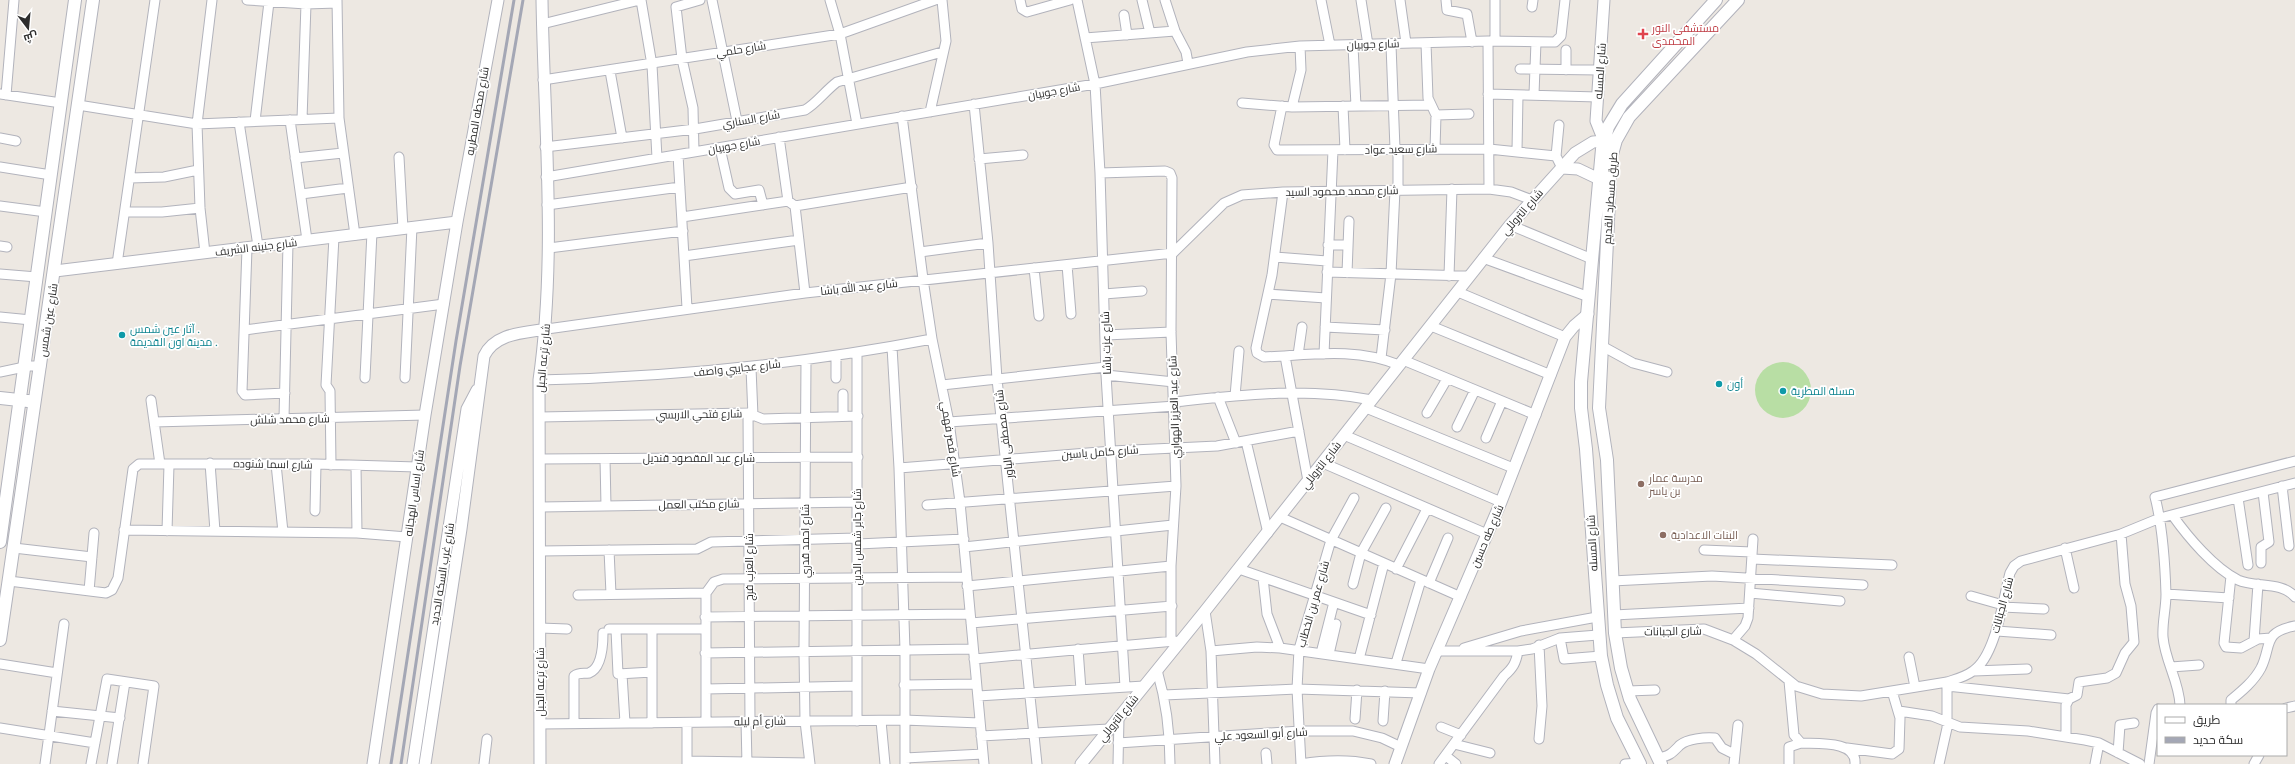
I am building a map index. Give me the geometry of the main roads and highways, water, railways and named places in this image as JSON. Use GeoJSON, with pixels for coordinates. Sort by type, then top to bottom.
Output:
{"type":"FeatureCollection","features":[{"type":"Feature","properties":{"kind":"main road","name":"شارع عين شمس"},"geometry":{"type":"LineString","coordinates":[[0,542],[20,400],[23,367],[31,320],[75,0]]}},
{"type":"Feature","properties":{"kind":"main road","name":"شارع عين شمس"},"geometry":{"type":"LineString","coordinates":[[0,640],[55,272],[93,0]]}},
{"type":"Feature","properties":{"kind":"main road","name":"طريق مسطرد القديم"},"geometry":{"type":"LineString","coordinates":[[1588,314],[1599,179],[1604,141],[1612,119],[1622,104],[1716,0]]}},
{"type":"Feature","properties":{"kind":"main road","name":"طريق مسطرد القديم"},"geometry":{"type":"LineString","coordinates":[[1602,346],[1611,158],[1616,140],[1629,117],[1738,0]]}},
{"type":"Feature","properties":{"kind":"main road","name":"شارع المسله"},"geometry":{"type":"LineString","coordinates":[[1588,314],[1580,395],[1586,449],[1598,635],[1601,656],[1612,701],[1625,734],[1639,761]]}},
{"type":"Feature","properties":{"kind":"main road","name":"شارع المسله"},"geometry":{"type":"LineString","coordinates":[[1602,346],[1599,408],[1607,460],[1615,633],[1628,691],[1641,726],[1659,761]]}},
{"type":"Feature","properties":{"kind":"main road"},"geometry":{"type":"LineString","coordinates":[[0,398],[35,402]]}},
{"type":"Feature","properties":{"kind":"main road"},"geometry":{"type":"LineString","coordinates":[[1625,734],[1635,734],[1641,726]]}},
{"type":"Feature","properties":{"kind":"main road"},"geometry":{"type":"LineString","coordinates":[[1639,761],[1642,746],[1651,744]]}},
{"type":"Feature","properties":{"kind":"railway"},"geometry":{"type":"LineString","coordinates":[[391,764],[456,341],[514,0]]}},
{"type":"Feature","properties":{"kind":"railway"},"geometry":{"type":"LineString","coordinates":[[401,764],[460,366],[523,0]]}},
{"type":"Feature","properties":{"kind":"place","name":"مستشفى النور المحمدى"},"geometry":{"type":"Point","coordinates":[1643,34]}},
{"type":"Feature","properties":{"kind":"place","name":"آثار عين شمس . مدينة اون القديمة ."},"geometry":{"type":"Point","coordinates":[122,335]}},
{"type":"Feature","properties":{"kind":"place","name":"أون"},"geometry":{"type":"Point","coordinates":[1719,384]}},
{"type":"Feature","properties":{"kind":"place","name":"مسلة المطرية"},"geometry":{"type":"Point","coordinates":[1783,391]}},
{"type":"Feature","properties":{"kind":"place","name":"مدرسة عمار بن ياسر"},"geometry":{"type":"Point","coordinates":[1641,484]}},
{"type":"Feature","properties":{"kind":"place","name":"البنات الاعدادية"},"geometry":{"type":"Point","coordinates":[1663,535]}}]}
